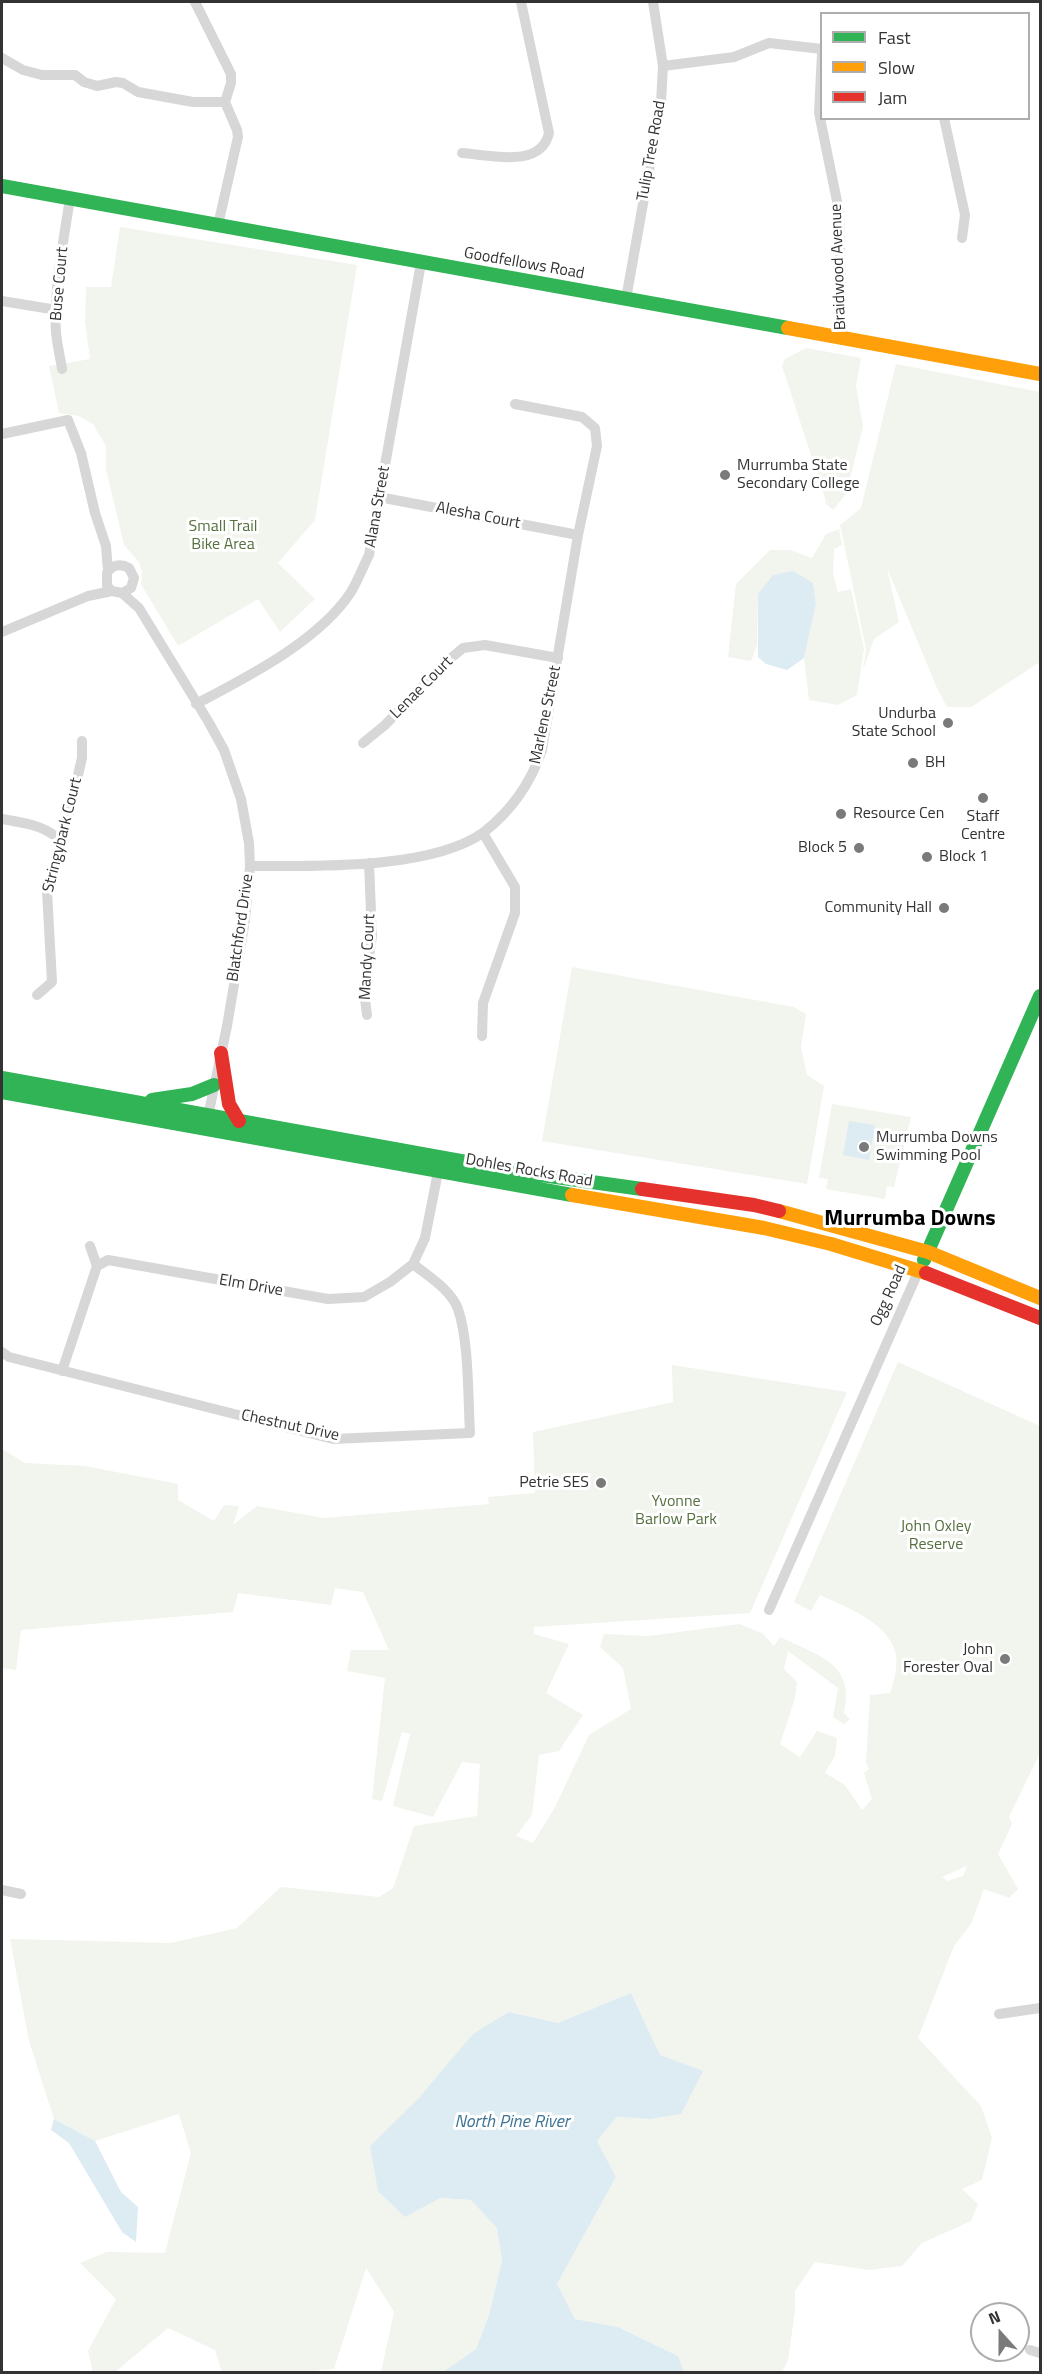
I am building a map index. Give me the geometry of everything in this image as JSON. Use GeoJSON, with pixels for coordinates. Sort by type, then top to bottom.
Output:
{"type":"FeatureCollection","features":[{"type":"Feature","properties":{"kind":"main road","name":"Goodfellows Road"},"geometry":{"type":"LineString","coordinates":[[2,186],[1041,374]]}},
{"type":"Feature","properties":{"kind":"main road","name":"Ogg Road"},"geometry":{"type":"LineString","coordinates":[[920,1270],[1041,996]]}},
{"type":"Feature","properties":{"kind":"main road"},"geometry":{"type":"LineString","coordinates":[[221,1053],[229,1104],[239,1121]]}},
{"type":"Feature","properties":{"kind":"main road","name":"Dohles Rocks Road"},"geometry":{"type":"LineString","coordinates":[[2,1078],[134,1102],[207,1122],[438,1172],[764,1228],[920,1270],[1041,1318]]}},
{"type":"Feature","properties":{"kind":"main road"},"geometry":{"type":"LineString","coordinates":[[134,1102],[192,1094],[214,1084]]}},
{"type":"Feature","properties":{"kind":"main road","name":"Dohles Rocks Road"},"geometry":{"type":"LineString","coordinates":[[2,1092],[207,1122],[239,1121],[527,1173],[754,1205],[818,1220],[928,1252],[1041,1298]]}},
{"type":"Feature","properties":{"kind":"street"},"geometry":{"type":"LineString","coordinates":[[195,2],[231,74],[231,83],[225,102],[238,137],[218,225]]}},
{"type":"Feature","properties":{"kind":"street"},"geometry":{"type":"LineString","coordinates":[[462,153],[510,157],[538,151],[547,143],[549,133],[521,2]]}},
{"type":"Feature","properties":{"kind":"street","name":"Tulip Tree Road"},"geometry":{"type":"LineString","coordinates":[[626,299],[661,103],[663,66],[653,2]]}},
{"type":"Feature","properties":{"kind":"street"},"geometry":{"type":"LineString","coordinates":[[663,66],[734,57],[769,43],[820,51]]}},
{"type":"Feature","properties":{"kind":"street"},"geometry":{"type":"LineString","coordinates":[[2,58],[23,70],[42,75],[75,75],[84,82],[97,86],[116,82],[123,83],[138,92],[193,102],[225,102]]}},
{"type":"Feature","properties":{"kind":"street","name":"Braidwood Avenue"},"geometry":{"type":"LineString","coordinates":[[820,92],[820,118]]}},
{"type":"Feature","properties":{"kind":"street","name":"Braidwood Avenue"},"geometry":{"type":"LineString","coordinates":[[820,120],[839,211],[842,339]]}},
{"type":"Feature","properties":{"kind":"street"},"geometry":{"type":"LineString","coordinates":[[944,120],[965,215],[962,238]]}},
{"type":"Feature","properties":{"kind":"street","name":"Buse Court"},"geometry":{"type":"LineString","coordinates":[[62,369],[56,331],[62,251],[70,198]]}},
{"type":"Feature","properties":{"kind":"street","name":"Alana Street"},"geometry":{"type":"LineString","coordinates":[[196,704],[262,669],[320,627],[351,592],[369,555],[421,263]]}},
{"type":"Feature","properties":{"kind":"street"},"geometry":{"type":"LineString","coordinates":[[2,301],[57,310]]}},
{"type":"Feature","properties":{"kind":"street","name":"Marlene Street"},"geometry":{"type":"LineString","coordinates":[[250,866],[338,866],[446,850],[483,833],[525,788],[535,771],[542,750],[578,535],[597,446],[595,428],[582,417],[515,404]]}},
{"type":"Feature","properties":{"kind":"street"},"geometry":{"type":"LineString","coordinates":[[2,434],[68,420],[81,453],[95,513],[106,546],[107,586],[117,592]]}},
{"type":"Feature","properties":{"kind":"street","name":"Alesha Court"},"geometry":{"type":"LineString","coordinates":[[379,497],[578,535]]}},
{"type":"Feature","properties":{"kind":"street"},"geometry":{"type":"LineString","coordinates":[[2,632],[88,596],[117,592],[133,585],[133,573],[129,568],[121,565],[106,546]]}},
{"type":"Feature","properties":{"kind":"street"},"geometry":{"type":"LineString","coordinates":[[88,596],[107,574],[121,565]]}},
{"type":"Feature","properties":{"kind":"street","name":"Blatchford Drive"},"geometry":{"type":"LineString","coordinates":[[133,585],[139,608],[216,734],[236,782],[244,815],[250,866],[245,920],[207,1122]]}},
{"type":"Feature","properties":{"kind":"street","name":"Blatchford Drive"},"geometry":{"type":"LineString","coordinates":[[117,592],[139,608]]}},
{"type":"Feature","properties":{"kind":"street","name":"Lenae Court"},"geometry":{"type":"LineString","coordinates":[[363,743],[385,725],[444,664],[463,648],[484,645],[558,658]]}},
{"type":"Feature","properties":{"kind":"street","name":"Stringybark Court"},"geometry":{"type":"LineString","coordinates":[[37,995],[52,982],[47,891],[62,843],[82,758],[82,741]]}},
{"type":"Feature","properties":{"kind":"street"},"geometry":{"type":"LineString","coordinates":[[2,819],[40,827],[55,834],[62,843]]}},
{"type":"Feature","properties":{"kind":"street"},"geometry":{"type":"LineString","coordinates":[[482,1036],[483,1003],[515,913],[515,887],[483,833]]}},
{"type":"Feature","properties":{"kind":"street","name":"Mandy Court"},"geometry":{"type":"LineString","coordinates":[[367,1015],[363,991],[372,936],[369,863]]}},
{"type":"Feature","properties":{"kind":"street","name":"Elm Drive"},"geometry":{"type":"LineString","coordinates":[[96,1266],[108,1260],[328,1299],[364,1297],[390,1282],[413,1264],[425,1238],[438,1172]]}},
{"type":"Feature","properties":{"kind":"street"},"geometry":{"type":"LineString","coordinates":[[62,1371],[96,1266],[90,1246]]}},
{"type":"Feature","properties":{"kind":"street","name":"Chestnut Drive"},"geometry":{"type":"LineString","coordinates":[[2,1352],[9,1357],[62,1371],[333,1439],[470,1433],[464,1337],[458,1308],[437,1282],[413,1264]]}},
{"type":"Feature","properties":{"kind":"street","name":"Ogg Road"},"geometry":{"type":"LineString","coordinates":[[769,1610],[920,1270]]}},
{"type":"Feature","properties":{"kind":"street"},"geometry":{"type":"LineString","coordinates":[[2,1890],[21,1894]]}},
{"type":"Feature","properties":{"kind":"street"},"geometry":{"type":"LineString","coordinates":[[999,2014],[1041,2008]]}},
{"type":"Feature","properties":{"kind":"green space","name":"Small Trail Bike Area"},"geometry":{"type":"Polygon","coordinates":[[[120,227],[357,265],[315,520],[278,563],[315,599],[280,632],[258,599],[178,646],[141,584],[142,572],[139,562],[124,545],[106,469],[106,446],[93,424],[79,416],[59,413],[49,366],[90,359],[85,322],[86,287],[111,287],[120,227]]]}},
{"type":"Feature","properties":{"kind":"green space"},"geometry":{"type":"Polygon","coordinates":[[[806,348],[861,358],[856,386],[863,427],[846,494],[833,510],[825,503],[782,366],[785,359],[806,348]]]}},
{"type":"Feature","properties":{"kind":"green space"},"geometry":{"type":"Polygon","coordinates":[[[896,364],[1040,392],[1040,662],[971,707],[947,707],[887,568],[899,622],[874,639],[863,670],[866,649],[840,525],[861,508],[896,364]]]}},
{"type":"Feature","properties":{"kind":"green space"},"geometry":{"type":"Polygon","coordinates":[[[839,529],[842,545],[834,549],[833,573],[838,592],[851,589],[864,649],[857,695],[838,705],[809,700],[804,658],[816,604],[813,583],[758,594],[757,645],[751,661],[728,657],[736,584],[770,550],[790,550],[812,558],[826,534],[839,529]]]}},
{"type":"Feature","properties":{"kind":"green space"},"geometry":{"type":"Polygon","coordinates":[[[572,967],[794,1007],[806,1014],[801,1047],[807,1075],[824,1086],[807,1184],[542,1141],[572,967]]]}},
{"type":"Feature","properties":{"kind":"green space","name":"Murrumba Downs Swimming Pool"},"geometry":{"type":"Polygon","coordinates":[[[832,1104],[911,1117],[894,1187],[887,1186],[885,1199],[826,1189],[828,1179],[819,1178],[832,1104]]]}},
{"type":"Feature","properties":{"kind":"green space"},"geometry":{"type":"Polygon","coordinates":[[[898,1362],[1040,1426],[1040,1753],[1009,1817],[1012,1824],[998,1854],[1018,1889],[1009,1898],[984,1889],[971,1924],[954,1946],[918,2038],[981,2106],[992,2138],[982,2180],[962,2189],[978,2204],[971,2221],[922,2243],[902,2266],[869,2270],[815,2262],[795,2291],[795,2311],[788,2360],[782,2372],[684,2372],[678,2356],[618,2327],[575,2319],[557,2284],[616,2177],[597,2141],[617,2117],[650,2119],[660,2055],[631,1993],[558,2023],[509,2012],[370,2146],[440,2198],[472,2200],[497,2228],[502,2261],[489,2315],[476,2349],[443,2372],[381,2372],[394,2312],[366,2268],[334,2369],[303,2372],[222,2372],[215,2350],[168,2328],[115,2372],[93,2372],[88,2351],[116,2299],[80,2263],[107,2252],[165,2253],[191,2153],[179,2114],[95,2141],[54,2119],[29,2041],[10,1939],[171,1943],[237,1928],[281,1887],[379,1897],[393,1888],[414,1826],[477,1816],[480,1764],[462,1762],[433,1817],[393,1806],[410,1734],[402,1732],[382,1801],[372,1799],[385,1678],[347,1671],[351,1650],[389,1650],[363,1592],[335,1588],[331,1605],[238,1593],[233,1612],[21,1630],[16,1670],[2,1668],[2,1449],[25,1463],[85,1466],[178,1484],[178,1500],[214,1521],[224,1505],[239,1506],[233,1525],[257,1506],[324,1518],[489,1504],[488,1497],[535,1493],[533,1432],[673,1402],[672,1365],[847,1392],[750,1613],[534,1627],[534,1634],[569,1644],[546,1693],[583,1715],[559,1751],[539,1755],[532,1815],[516,1836],[533,1843],[554,1809],[589,1735],[631,1709],[623,1668],[600,1647],[604,1634],[649,1636],[739,1624],[762,1633],[774,1646],[780,1637],[820,1656],[839,1672],[846,1696],[844,1713],[850,1719],[844,1724],[833,1717],[838,1688],[788,1651],[784,1669],[797,1682],[795,1698],[780,1744],[800,1757],[817,1731],[837,1738],[835,1756],[825,1773],[845,1785],[862,1810],[872,1799],[864,1773],[869,1769],[866,1763],[870,1695],[890,1693],[896,1667],[895,1651],[883,1631],[852,1610],[820,1595],[811,1611],[794,1602],[898,1362]],[[967,1866],[942,1877],[947,1881],[963,1876],[967,1866]]]}},
{"type":"Feature","properties":{"kind":"water"},"geometry":{"type":"Polygon","coordinates":[[[793,571],[813,583],[816,604],[804,658],[787,670],[766,664],[758,657],[758,594],[773,575],[793,571]]]}},
{"type":"Feature","properties":{"kind":"water"},"geometry":{"type":"Polygon","coordinates":[[[849,1121],[875,1125],[869,1160],[843,1155],[849,1121]]]}},
{"type":"Feature","properties":{"kind":"water","name":"North Pine River"},"geometry":{"type":"Polygon","coordinates":[[[631,1993],[660,2055],[703,2071],[681,2114],[650,2119],[617,2117],[597,2141],[616,2177],[557,2284],[575,2319],[618,2327],[678,2356],[684,2372],[443,2372],[476,2349],[489,2315],[502,2261],[497,2228],[471,2200],[440,2198],[405,2217],[378,2191],[370,2146],[419,2098],[473,2034],[509,2012],[558,2023],[631,1993]]]}},
{"type":"Feature","properties":{"kind":"water"},"geometry":{"type":"Polygon","coordinates":[[[54,2119],[95,2141],[121,2192],[138,2207],[136,2242],[122,2232],[69,2143],[51,2130],[54,2119]]]}},
{"type":"Feature","properties":{"kind":"traffic: fast"},"geometry":{"type":"LineString","coordinates":[[2,186],[788,328]]}},
{"type":"Feature","properties":{"kind":"traffic: fast"},"geometry":{"type":"LineString","coordinates":[[924,1260],[1040,996]]}},
{"type":"Feature","properties":{"kind":"traffic: fast"},"geometry":{"type":"LineString","coordinates":[[2,1078],[527,1173],[642,1189]]}},
{"type":"Feature","properties":{"kind":"traffic: fast"},"geometry":{"type":"LineString","coordinates":[[152,1100],[192,1094],[214,1085]]}},
{"type":"Feature","properties":{"kind":"traffic: fast"},"geometry":{"type":"LineString","coordinates":[[2,1092],[572,1195]]}},
{"type":"Feature","properties":{"kind":"traffic: slow"},"geometry":{"type":"LineString","coordinates":[[788,328],[1040,374]]}},
{"type":"Feature","properties":{"kind":"traffic: slow"},"geometry":{"type":"LineString","coordinates":[[572,1195],[764,1228],[831,1244],[926,1273]]}},
{"type":"Feature","properties":{"kind":"traffic: slow"},"geometry":{"type":"LineString","coordinates":[[779,1211],[928,1252],[1040,1298]]}},
{"type":"Feature","properties":{"kind":"traffic: jam"},"geometry":{"type":"LineString","coordinates":[[221,1053],[229,1104],[239,1121]]}},
{"type":"Feature","properties":{"kind":"traffic: jam"},"geometry":{"type":"LineString","coordinates":[[642,1189],[754,1205],[779,1211]]}},
{"type":"Feature","properties":{"kind":"traffic: jam"},"geometry":{"type":"LineString","coordinates":[[926,1273],[1040,1318]]}},
{"type":"Feature","properties":{"kind":"place","name":"Murrumba State Secondary College"},"geometry":{"type":"Point","coordinates":[725,475]}},
{"type":"Feature","properties":{"kind":"place","name":"Undurba State School"},"geometry":{"type":"Point","coordinates":[948,723]}},
{"type":"Feature","properties":{"kind":"place","name":"BH"},"geometry":{"type":"Point","coordinates":[913,763]}},
{"type":"Feature","properties":{"kind":"place","name":"Staff Centre"},"geometry":{"type":"Point","coordinates":[983,798]}},
{"type":"Feature","properties":{"kind":"place","name":"Resource Cen"},"geometry":{"type":"Point","coordinates":[841,814]}},
{"type":"Feature","properties":{"kind":"place","name":"Block 5"},"geometry":{"type":"Point","coordinates":[859,848]}},
{"type":"Feature","properties":{"kind":"place","name":"Block 1"},"geometry":{"type":"Point","coordinates":[927,857]}},
{"type":"Feature","properties":{"kind":"place","name":"Community Hall"},"geometry":{"type":"Point","coordinates":[944,908]}},
{"type":"Feature","properties":{"kind":"place","name":"Murrumba Downs Swimming Pool"},"geometry":{"type":"Point","coordinates":[864,1147]}},
{"type":"Feature","properties":{"kind":"place","name":"Petrie SES"},"geometry":{"type":"Point","coordinates":[601,1483]}},
{"type":"Feature","properties":{"kind":"place","name":"John Forester Oval"},"geometry":{"type":"Point","coordinates":[1005,1659]}},
{"type":"Feature","properties":{"kind":"district","name":"Murrumba Downs"},"geometry":{"type":"Point","coordinates":[910,1220]}},
{"type":"Feature","properties":{"kind":"park label","name":"Yvonne Barlow Park"},"geometry":{"type":"Point","coordinates":[676,1511]}},
{"type":"Feature","properties":{"kind":"park label","name":"John Oxley Reserve"},"geometry":{"type":"Point","coordinates":[936,1536]}}]}
